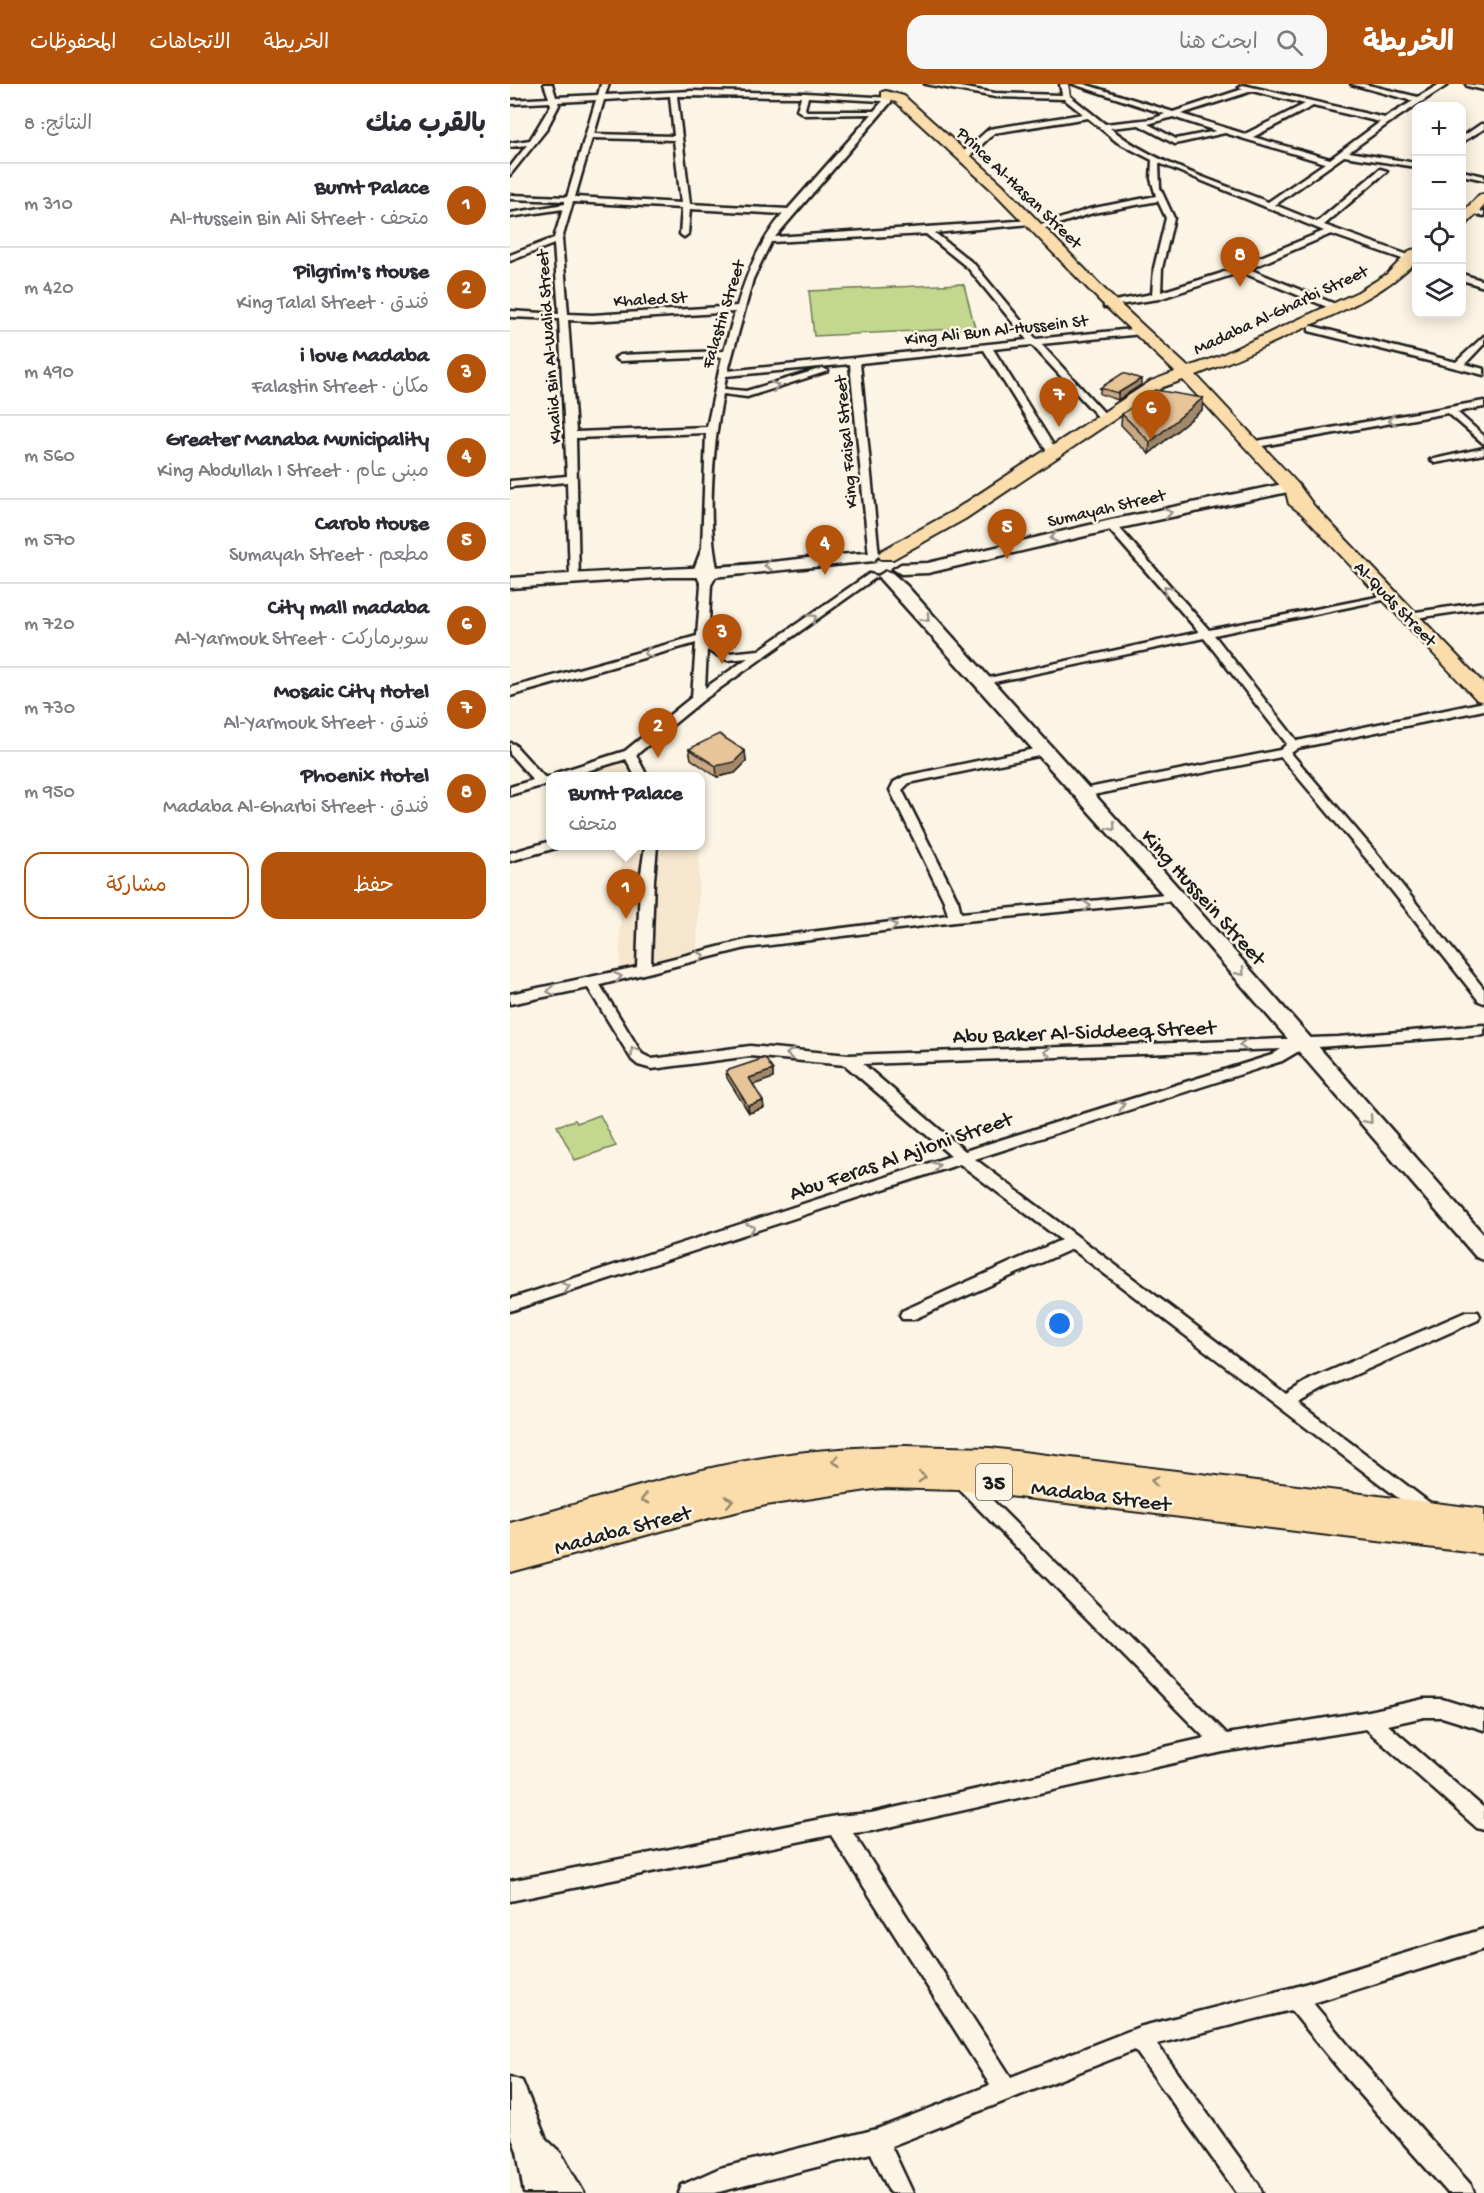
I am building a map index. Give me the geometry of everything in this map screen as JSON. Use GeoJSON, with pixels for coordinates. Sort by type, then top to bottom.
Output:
{"type":"FeatureCollection","features":[{"type":"Feature","properties":{"kind":"main road"},"geometry":{"type":"LineString","coordinates":[[885,95],[903,84]]}},
{"type":"Feature","properties":{"kind":"main road","name":"Prince Al-Hasan Street"},"geometry":{"type":"LineString","coordinates":[[885,95],[906,107],[964,156],[1137,331],[1183,383]]}},
{"type":"Feature","properties":{"kind":"main road"},"geometry":{"type":"LineString","coordinates":[[1470,213],[1484,187]]}},
{"type":"Feature","properties":{"kind":"main road"},"geometry":{"type":"LineString","coordinates":[[1470,213],[1484,198]]}},
{"type":"Feature","properties":{"kind":"main road","name":"Madaba Al-Gharbi Street"},"geometry":{"type":"LineString","coordinates":[[1215,367],[1337,308],[1384,283],[1412,263]]}},
{"type":"Feature","properties":{"kind":"main road","name":"Madaba Al-Gharbi Street"},"geometry":{"type":"LineString","coordinates":[[1215,367],[1312,329],[1388,291],[1412,264]]}},
{"type":"Feature","properties":{"kind":"main road"},"geometry":{"type":"LineString","coordinates":[[884,565],[915,551],[990,504],[1155,390],[1183,383],[1207,387],[1215,367]]}},
{"type":"Feature","properties":{"kind":"main road"},"geometry":{"type":"LineString","coordinates":[[884,565],[1104,418],[1155,390],[1183,383],[1215,367]]}},
{"type":"Feature","properties":{"kind":"main road","name":"Al-Quds Street"},"geometry":{"type":"LineString","coordinates":[[1183,383],[1242,439],[1484,696]]}},
{"type":"Feature","properties":{"kind":"main road","name":"Sumayah Street"},"geometry":{"type":"LineString","coordinates":[[510,583],[669,572],[706,572],[738,568],[884,565],[928,568],[1111,525],[1288,488]]}},
{"type":"Feature","properties":{"kind":"main road","name":"King Hussein Street"},"geometry":{"type":"LineString","coordinates":[[884,565],[901,590],[1176,897],[1484,1251]]}},
{"type":"Feature","properties":{"kind":"main road","name":"Madaba Street"},"geometry":{"type":"LineString","coordinates":[[510,1536],[715,1480],[763,1470],[858,1459],[911,1456],[990,1460],[1484,1522]]}},
{"type":"Feature","properties":{"kind":"main road","name":"Madaba Street"},"geometry":{"type":"LineString","coordinates":[[510,1559],[709,1504],[881,1476],[959,1478],[1484,1541]]}},
{"type":"Feature","properties":{"kind":"main road"},"geometry":{"type":"LineString","coordinates":[[510,2093],[534,2151],[541,2193]]}},
{"type":"Feature","properties":{"kind":"main road"},"geometry":{"type":"LineString","coordinates":[[534,2151],[549,2165],[567,2193]]}},
{"type":"Feature","properties":{"kind":"street"},"geometry":{"type":"LineString","coordinates":[[510,173],[555,105],[548,84]]}},
{"type":"Feature","properties":{"kind":"street","name":"Khalid Bin Al-Walid Street"},"geometry":{"type":"LineString","coordinates":[[575,579],[571,435],[558,239],[605,84]]}},
{"type":"Feature","properties":{"kind":"street"},"geometry":{"type":"LineString","coordinates":[[690,84],[692,93]]}},
{"type":"Feature","properties":{"kind":"street"},"geometry":{"type":"LineString","coordinates":[[736,94],[738,84]]}},
{"type":"Feature","properties":{"kind":"street"},"geometry":{"type":"LineString","coordinates":[[775,94],[780,84]]}},
{"type":"Feature","properties":{"kind":"street"},"geometry":{"type":"LineString","coordinates":[[929,84],[995,95],[1066,98],[1101,127],[1156,159],[1318,226],[1412,260]]}},
{"type":"Feature","properties":{"kind":"street"},"geometry":{"type":"LineString","coordinates":[[1064,84],[1066,98]]}},
{"type":"Feature","properties":{"kind":"street"},"geometry":{"type":"LineString","coordinates":[[1077,84],[1331,162]]}},
{"type":"Feature","properties":{"kind":"street"},"geometry":{"type":"LineString","coordinates":[[1101,127],[1141,123],[1175,114],[1243,87],[1261,84]]}},
{"type":"Feature","properties":{"kind":"street"},"geometry":{"type":"LineString","coordinates":[[1355,84],[1420,100]]}},
{"type":"Feature","properties":{"kind":"street"},"geometry":{"type":"LineString","coordinates":[[1268,206],[1344,154],[1386,121],[1445,84]]}},
{"type":"Feature","properties":{"kind":"street"},"geometry":{"type":"LineString","coordinates":[[1470,84],[1484,88]]}},
{"type":"Feature","properties":{"kind":"street"},"geometry":{"type":"LineString","coordinates":[[1243,87],[1386,121]]}},
{"type":"Feature","properties":{"kind":"street"},"geometry":{"type":"LineString","coordinates":[[510,102],[692,93],[885,95]]}},
{"type":"Feature","properties":{"kind":"street"},"geometry":{"type":"LineString","coordinates":[[673,94],[676,138],[686,208],[684,234]]}},
{"type":"Feature","properties":{"kind":"street"},"geometry":{"type":"LineString","coordinates":[[805,95],[801,110],[806,112],[871,112]]}},
{"type":"Feature","properties":{"kind":"street","name":"Falastin Street"},"geometry":{"type":"LineString","coordinates":[[863,127],[871,112],[885,95]]}},
{"type":"Feature","properties":{"kind":"street","name":"Falastin Street"},"geometry":{"type":"LineString","coordinates":[[698,698],[703,640],[711,430],[718,390],[738,309],[752,271],[768,240],[789,212],[863,127],[885,95]]}},
{"type":"Feature","properties":{"kind":"street"},"geometry":{"type":"LineString","coordinates":[[1248,136],[1313,103]]}},
{"type":"Feature","properties":{"kind":"street"},"geometry":{"type":"LineString","coordinates":[[964,156],[975,147],[984,134],[992,131],[1088,116]]}},
{"type":"Feature","properties":{"kind":"street"},"geometry":{"type":"LineString","coordinates":[[1141,123],[1175,142],[1225,131]]}},
{"type":"Feature","properties":{"kind":"street"},"geometry":{"type":"LineString","coordinates":[[1466,137],[1484,126]]}},
{"type":"Feature","properties":{"kind":"street"},"geometry":{"type":"LineString","coordinates":[[591,136],[676,138]]}},
{"type":"Feature","properties":{"kind":"street"},"geometry":{"type":"LineString","coordinates":[[510,145],[532,142]]}},
{"type":"Feature","properties":{"kind":"street"},"geometry":{"type":"LineString","coordinates":[[1344,154],[1412,164]]}},
{"type":"Feature","properties":{"kind":"street"},"geometry":{"type":"LineString","coordinates":[[1156,159],[1155,184],[1160,198],[1170,211],[1158,268],[1156,297]]}},
{"type":"Feature","properties":{"kind":"street"},"geometry":{"type":"LineString","coordinates":[[1318,226],[1383,171]]}},
{"type":"Feature","properties":{"kind":"street"},"geometry":{"type":"LineString","coordinates":[[1466,174],[1484,178]]}},
{"type":"Feature","properties":{"kind":"street"},"geometry":{"type":"LineString","coordinates":[[510,197],[568,202],[789,212]]}},
{"type":"Feature","properties":{"kind":"street"},"geometry":{"type":"LineString","coordinates":[[768,240],[1033,225],[1160,198]]}},
{"type":"Feature","properties":{"kind":"street"},"geometry":{"type":"LineString","coordinates":[[510,215],[568,202]]}},
{"type":"Feature","properties":{"kind":"street"},"geometry":{"type":"LineString","coordinates":[[928,231],[971,266],[1034,342],[1104,418]]}},
{"type":"Feature","properties":{"kind":"street"},"geometry":{"type":"LineString","coordinates":[[1109,302],[1156,297],[1244,270],[1331,231]]}},
{"type":"Feature","properties":{"kind":"street"},"geometry":{"type":"LineString","coordinates":[[510,258],[558,239]]}},
{"type":"Feature","properties":{"kind":"street"},"geometry":{"type":"LineString","coordinates":[[1244,270],[1337,308]]}},
{"type":"Feature","properties":{"kind":"street"},"geometry":{"type":"LineString","coordinates":[[1466,279],[1484,284]]}},
{"type":"Feature","properties":{"kind":"street","name":"Khaled St"},"geometry":{"type":"LineString","coordinates":[[510,314],[563,317],[738,309]]}},
{"type":"Feature","properties":{"kind":"street"},"geometry":{"type":"LineString","coordinates":[[1312,329],[1484,372]]}},
{"type":"Feature","properties":{"kind":"street","name":"King Ali Bun Al-Hussein St"},"geometry":{"type":"LineString","coordinates":[[855,362],[1137,331]]}},
{"type":"Feature","properties":{"kind":"street"},"geometry":{"type":"LineString","coordinates":[[1458,366],[1484,339]]}},
{"type":"Feature","properties":{"kind":"street"},"geometry":{"type":"LineString","coordinates":[[987,347],[1053,453]]}},
{"type":"Feature","properties":{"kind":"street"},"geometry":{"type":"LineString","coordinates":[[620,358],[727,354]]}},
{"type":"Feature","properties":{"kind":"street"},"geometry":{"type":"LineString","coordinates":[[722,374],[855,362]]}},
{"type":"Feature","properties":{"kind":"street"},"geometry":{"type":"LineString","coordinates":[[718,390],[747,394],[855,362]]}},
{"type":"Feature","properties":{"kind":"street","name":"King Faisal Street"},"geometry":{"type":"LineString","coordinates":[[855,362],[884,565]]}},
{"type":"Feature","properties":{"kind":"street"},"geometry":{"type":"LineString","coordinates":[[1242,439],[1484,404]]}},
{"type":"Feature","properties":{"kind":"street"},"geometry":{"type":"LineString","coordinates":[[1450,410],[1484,441]]}},
{"type":"Feature","properties":{"kind":"street"},"geometry":{"type":"LineString","coordinates":[[571,435],[711,430]]}},
{"type":"Feature","properties":{"kind":"street"},"geometry":{"type":"LineString","coordinates":[[1435,460],[1484,451]]}},
{"type":"Feature","properties":{"kind":"street"},"geometry":{"type":"LineString","coordinates":[[510,484],[571,479]]}},
{"type":"Feature","properties":{"kind":"street"},"geometry":{"type":"LineString","coordinates":[[1111,525],[1206,633],[1289,749],[1484,998]]}},
{"type":"Feature","properties":{"kind":"street"},"geometry":{"type":"LineString","coordinates":[[575,772],[629,754],[698,698],[884,565]]}},
{"type":"Feature","properties":{"kind":"street"},"geometry":{"type":"LineString","coordinates":[[984,683],[1206,633],[1388,596]]}},
{"type":"Feature","properties":{"kind":"street"},"geometry":{"type":"LineString","coordinates":[[1409,616],[1484,605]]}},
{"type":"Feature","properties":{"kind":"street"},"geometry":{"type":"LineString","coordinates":[[510,692],[703,640],[727,657],[765,652]]}},
{"type":"Feature","properties":{"kind":"street"},"geometry":{"type":"LineString","coordinates":[[1083,794],[1484,706]]}},
{"type":"Feature","properties":{"kind":"street"},"geometry":{"type":"LineString","coordinates":[[510,747],[546,781]]}},
{"type":"Feature","properties":{"kind":"street"},"geometry":{"type":"LineString","coordinates":[[955,918],[951,902],[896,790],[898,785],[905,780],[1044,751]]}},
{"type":"Feature","properties":{"kind":"street"},"geometry":{"type":"LineString","coordinates":[[629,754],[638,772]]}},
{"type":"Feature","properties":{"kind":"street"},"geometry":{"type":"LineString","coordinates":[[510,791],[546,781]]}},
{"type":"Feature","properties":{"kind":"street"},"geometry":{"type":"LineString","coordinates":[[510,857],[546,846]]}},
{"type":"Feature","properties":{"kind":"street"},"geometry":{"type":"LineString","coordinates":[[644,970],[647,880],[651,850]]}},
{"type":"Feature","properties":{"kind":"street"},"geometry":{"type":"LineString","coordinates":[[510,999],[592,983],[746,945],[955,918],[1176,897]]}},
{"type":"Feature","properties":{"kind":"street","name":"Abu Baker Al-Siddeeq Street"},"geometry":{"type":"LineString","coordinates":[[592,983],[643,1062],[663,1064],[750,1051],[849,1060],[1302,1043],[1484,1030]]}},
{"type":"Feature","properties":{"kind":"street","name":"Abu Feras Al Ajloni Street"},"geometry":{"type":"LineString","coordinates":[[510,1305],[856,1194],[1069,1121],[1277,1058],[1302,1043]]}},
{"type":"Feature","properties":{"kind":"street"},"geometry":{"type":"LineString","coordinates":[[849,1060],[962,1157],[1433,1516]]}},
{"type":"Feature","properties":{"kind":"street"},"geometry":{"type":"LineString","coordinates":[[908,1315],[1072,1242]]}},
{"type":"Feature","properties":{"kind":"street"},"geometry":{"type":"LineString","coordinates":[[1285,1402],[1317,1384],[1472,1316]]}},
{"type":"Feature","properties":{"kind":"street"},"geometry":{"type":"LineString","coordinates":[[959,1478],[1223,1743]]}},
{"type":"Feature","properties":{"kind":"street"},"geometry":{"type":"LineString","coordinates":[[510,1891],[836,1825],[871,1822],[1223,1743],[1369,1720],[1424,1708],[1442,1708],[1484,1721]]}},
{"type":"Feature","properties":{"kind":"street"},"geometry":{"type":"LineString","coordinates":[[1369,1720],[1484,1821]]}},
{"type":"Feature","properties":{"kind":"street"},"geometry":{"type":"LineString","coordinates":[[836,1825],[1007,2091]]}},
{"type":"Feature","properties":{"kind":"street"},"geometry":{"type":"LineString","coordinates":[[690,2193],[720,2179],[877,2140],[1139,2038],[1295,1998],[1484,1939]]}},
{"type":"Feature","properties":{"kind":"street"},"geometry":{"type":"LineString","coordinates":[[1295,1998],[1463,2193]]}},
{"type":"Feature","properties":{"kind":"street"},"geometry":{"type":"LineString","coordinates":[[1139,2038],[1251,2193]]}},
{"type":"Feature","properties":{"kind":"street"},"geometry":{"type":"LineString","coordinates":[[877,2140],[902,2193]]}},
{"type":"Feature","properties":{"kind":"shaded area"},"geometry":{"type":"Polygon","coordinates":[[[630,751],[652,772],[599,772],[596,764],[630,751]]]}},
{"type":"Feature","properties":{"kind":"shaded area"},"geometry":{"type":"Polygon","coordinates":[[[621,850],[700,850],[697,951],[620,969],[621,850]]]}},
{"type":"Feature","properties":{"kind":"green space"},"geometry":{"type":"Polygon","coordinates":[[[964,285],[975,328],[814,336],[809,291],[964,285]]]}},
{"type":"Feature","properties":{"kind":"green space"},"geometry":{"type":"Polygon","coordinates":[[[600,1115],[616,1146],[575,1160],[557,1126],[575,1120],[577,1123],[600,1115]]]}},
{"type":"Feature","properties":{"kind":"building"},"geometry":{"type":"Polygon","coordinates":[[[1123,373],[1141,379],[1118,393],[1100,388],[1123,373]]]}},
{"type":"Feature","properties":{"kind":"building"},"geometry":{"type":"Polygon","coordinates":[[[1155,390],[1203,398],[1150,442],[1122,414],[1155,390]]]}},
{"type":"Feature","properties":{"kind":"building"},"geometry":{"type":"Polygon","coordinates":[[[719,734],[745,751],[734,762],[716,766],[689,749],[719,734]]]}},
{"type":"Feature","properties":{"kind":"building"},"geometry":{"type":"Polygon","coordinates":[[[765,1058],[773,1070],[749,1078],[763,1101],[748,1106],[726,1071],[765,1058]]]}},
{"type":"Feature","properties":{"kind":"place","name":"Phoenix Hotel"},"geometry":{"type":"Point","coordinates":[1240,287]}},
{"type":"Feature","properties":{"kind":"place","name":"Mosaic City Hotel"},"geometry":{"type":"Point","coordinates":[1059,427]}},
{"type":"Feature","properties":{"kind":"place","name":"City mall madaba"},"geometry":{"type":"Point","coordinates":[1151,440]}},
{"type":"Feature","properties":{"kind":"place","name":"Carob House"},"geometry":{"type":"Point","coordinates":[1007,559]}},
{"type":"Feature","properties":{"kind":"place","name":"Greater Manaba Municipality"},"geometry":{"type":"Point","coordinates":[825,575]}},
{"type":"Feature","properties":{"kind":"place","name":"i love Madaba"},"geometry":{"type":"Point","coordinates":[722,664]}},
{"type":"Feature","properties":{"kind":"place","name":"Pilgrim's House"},"geometry":{"type":"Point","coordinates":[658,758]}},
{"type":"Feature","properties":{"kind":"place","name":"Burnt Palace"},"geometry":{"type":"Point","coordinates":[626,919]}}]}
